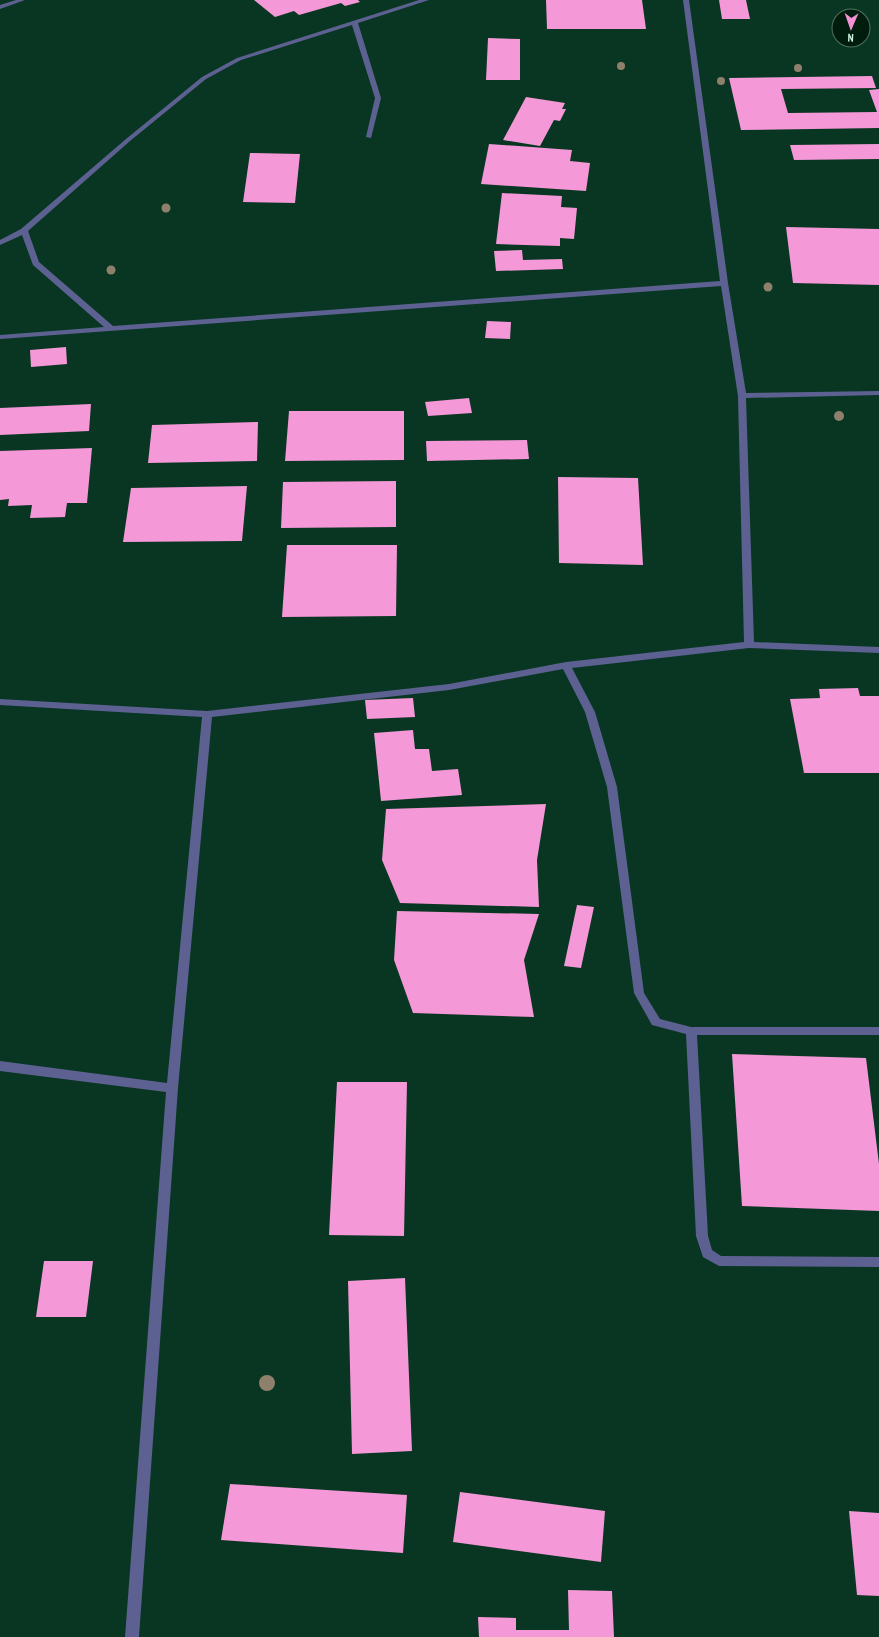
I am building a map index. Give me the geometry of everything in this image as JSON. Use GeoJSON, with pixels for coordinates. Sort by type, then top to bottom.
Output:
{"type":"FeatureCollection","features":[{"type":"Feature","properties":{"kind":"street"},"geometry":{"type":"LineString","coordinates":[[1,5],[22,0]]}},
{"type":"Feature","properties":{"kind":"street"},"geometry":{"type":"LineString","coordinates":[[0,243],[24,231],[128,140],[204,78],[240,59],[426,0]]}},
{"type":"Feature","properties":{"kind":"street"},"geometry":{"type":"LineString","coordinates":[[686,0],[724,283],[742,396],[750,645]]}},
{"type":"Feature","properties":{"kind":"street"},"geometry":{"type":"LineString","coordinates":[[355,23],[378,98],[369,137]]}},
{"type":"Feature","properties":{"kind":"street"},"geometry":{"type":"LineString","coordinates":[[24,231],[36,263],[110,329]]}},
{"type":"Feature","properties":{"kind":"street"},"geometry":{"type":"LineString","coordinates":[[0,337],[724,283]]}},
{"type":"Feature","properties":{"kind":"street"},"geometry":{"type":"LineString","coordinates":[[742,396],[879,393]]}},
{"type":"Feature","properties":{"kind":"street"},"geometry":{"type":"LineString","coordinates":[[0,702],[208,714],[449,687],[566,666],[750,645],[879,650]]}},
{"type":"Feature","properties":{"kind":"street"},"geometry":{"type":"LineString","coordinates":[[566,666],[590,712],[612,787],[639,993],[656,1022],[691,1031],[879,1031]]}},
{"type":"Feature","properties":{"kind":"street"},"geometry":{"type":"LineString","coordinates":[[132,1637],[172,1088],[208,714]]}},
{"type":"Feature","properties":{"kind":"street"},"geometry":{"type":"LineString","coordinates":[[691,1031],[702,1236],[707,1253],[719,1261],[879,1262]]}},
{"type":"Feature","properties":{"kind":"street"},"geometry":{"type":"LineString","coordinates":[[0,1066],[172,1088]]}},
{"type":"Feature","properties":{"kind":"building"},"geometry":{"type":"Polygon","coordinates":[[[254,0],[358,0],[360,2],[345,6],[341,3],[299,15],[294,11],[275,17],[254,0]]]}},
{"type":"Feature","properties":{"kind":"building"},"geometry":{"type":"Polygon","coordinates":[[[546,0],[642,0],[646,29],[547,29],[546,0]]]}},
{"type":"Feature","properties":{"kind":"building"},"geometry":{"type":"Polygon","coordinates":[[[719,0],[746,0],[750,19],[722,19],[719,0]]]}},
{"type":"Feature","properties":{"kind":"building"},"geometry":{"type":"Polygon","coordinates":[[[488,38],[520,39],[520,80],[486,80],[488,38]]]}},
{"type":"Feature","properties":{"kind":"building"},"geometry":{"type":"Polygon","coordinates":[[[872,76],[876,88],[781,89],[788,113],[877,112],[869,90],[879,89],[879,128],[741,130],[729,78],[872,76]]]}},
{"type":"Feature","properties":{"kind":"building"},"geometry":{"type":"Polygon","coordinates":[[[526,97],[565,103],[562,109],[566,109],[560,121],[554,120],[540,146],[503,140],[526,97]]]}},
{"type":"Feature","properties":{"kind":"building"},"geometry":{"type":"Polygon","coordinates":[[[489,144],[572,150],[570,161],[590,163],[586,191],[481,184],[489,144]]]}},
{"type":"Feature","properties":{"kind":"building"},"geometry":{"type":"Polygon","coordinates":[[[879,144],[879,159],[794,160],[790,145],[879,144]]]}},
{"type":"Feature","properties":{"kind":"building"},"geometry":{"type":"Polygon","coordinates":[[[250,153],[300,154],[295,203],[243,202],[250,153]]]}},
{"type":"Feature","properties":{"kind":"building"},"geometry":{"type":"Polygon","coordinates":[[[502,193],[562,196],[561,207],[577,208],[574,239],[560,238],[560,246],[496,244],[502,193]]]}},
{"type":"Feature","properties":{"kind":"building"},"geometry":{"type":"Polygon","coordinates":[[[786,227],[879,229],[879,285],[793,283],[786,227]]]}},
{"type":"Feature","properties":{"kind":"building"},"geometry":{"type":"Polygon","coordinates":[[[522,250],[523,260],[562,259],[563,269],[496,271],[494,251],[522,250]]]}},
{"type":"Feature","properties":{"kind":"building"},"geometry":{"type":"Polygon","coordinates":[[[487,321],[511,322],[510,339],[485,338],[487,321]]]}},
{"type":"Feature","properties":{"kind":"building"},"geometry":{"type":"Polygon","coordinates":[[[66,347],[67,364],[31,367],[30,350],[66,347]]]}},
{"type":"Feature","properties":{"kind":"building"},"geometry":{"type":"Polygon","coordinates":[[[469,398],[472,413],[428,416],[425,402],[469,398]]]}},
{"type":"Feature","properties":{"kind":"building"},"geometry":{"type":"Polygon","coordinates":[[[91,404],[89,431],[0,435],[0,408],[91,404]]]}},
{"type":"Feature","properties":{"kind":"building"},"geometry":{"type":"Polygon","coordinates":[[[289,411],[404,411],[404,460],[285,461],[289,411]]]}},
{"type":"Feature","properties":{"kind":"building"},"geometry":{"type":"Polygon","coordinates":[[[258,422],[257,461],[148,463],[152,425],[258,422]]]}},
{"type":"Feature","properties":{"kind":"building"},"geometry":{"type":"Polygon","coordinates":[[[527,440],[529,459],[427,461],[426,441],[527,440]]]}},
{"type":"Feature","properties":{"kind":"building"},"geometry":{"type":"Polygon","coordinates":[[[92,448],[87,503],[67,503],[65,517],[30,518],[32,505],[8,506],[9,499],[0,500],[0,451],[92,448]]]}},
{"type":"Feature","properties":{"kind":"building"},"geometry":{"type":"Polygon","coordinates":[[[558,477],[638,478],[643,565],[559,563],[558,477]]]}},
{"type":"Feature","properties":{"kind":"building"},"geometry":{"type":"Polygon","coordinates":[[[396,481],[396,527],[281,528],[283,482],[396,481]]]}},
{"type":"Feature","properties":{"kind":"building"},"geometry":{"type":"Polygon","coordinates":[[[247,486],[242,541],[123,542],[131,488],[247,486]]]}},
{"type":"Feature","properties":{"kind":"building"},"geometry":{"type":"Polygon","coordinates":[[[287,545],[397,545],[396,616],[282,617],[287,545]]]}},
{"type":"Feature","properties":{"kind":"building"},"geometry":{"type":"Polygon","coordinates":[[[858,688],[860,696],[879,696],[879,773],[804,773],[790,699],[820,698],[819,689],[858,688]]]}},
{"type":"Feature","properties":{"kind":"building"},"geometry":{"type":"Polygon","coordinates":[[[413,698],[415,717],[367,719],[365,700],[413,698]]]}},
{"type":"Feature","properties":{"kind":"building"},"geometry":{"type":"Polygon","coordinates":[[[413,730],[415,749],[429,749],[432,771],[458,769],[462,795],[381,801],[374,733],[413,730]]]}},
{"type":"Feature","properties":{"kind":"building"},"geometry":{"type":"Polygon","coordinates":[[[546,804],[537,860],[539,907],[400,903],[382,860],[386,809],[546,804]]]}},
{"type":"Feature","properties":{"kind":"building"},"geometry":{"type":"Polygon","coordinates":[[[577,905],[594,907],[581,968],[564,966],[577,905]]]}},
{"type":"Feature","properties":{"kind":"building"},"geometry":{"type":"Polygon","coordinates":[[[397,911],[539,914],[524,960],[534,1017],[413,1013],[394,960],[397,911]]]}},
{"type":"Feature","properties":{"kind":"building"},"geometry":{"type":"Polygon","coordinates":[[[732,1054],[866,1058],[879,1164],[879,1211],[742,1206],[732,1054]]]}},
{"type":"Feature","properties":{"kind":"building"},"geometry":{"type":"Polygon","coordinates":[[[337,1082],[407,1082],[404,1236],[329,1235],[337,1082]]]}},
{"type":"Feature","properties":{"kind":"building"},"geometry":{"type":"Polygon","coordinates":[[[44,1261],[93,1261],[86,1317],[36,1317],[44,1261]]]}},
{"type":"Feature","properties":{"kind":"building"},"geometry":{"type":"Polygon","coordinates":[[[405,1278],[412,1451],[352,1454],[348,1281],[405,1278]]]}},
{"type":"Feature","properties":{"kind":"building"},"geometry":{"type":"Polygon","coordinates":[[[230,1484],[407,1495],[403,1553],[221,1540],[230,1484]]]}},
{"type":"Feature","properties":{"kind":"building"},"geometry":{"type":"Polygon","coordinates":[[[460,1492],[605,1511],[601,1562],[453,1542],[460,1492]]]}},
{"type":"Feature","properties":{"kind":"building"},"geometry":{"type":"Polygon","coordinates":[[[849,1511],[879,1513],[879,1596],[857,1595],[849,1511]]]}},
{"type":"Feature","properties":{"kind":"building"},"geometry":{"type":"Polygon","coordinates":[[[568,1590],[612,1591],[614,1637],[479,1637],[478,1617],[516,1618],[516,1630],[569,1630],[568,1590]]]}}]}
